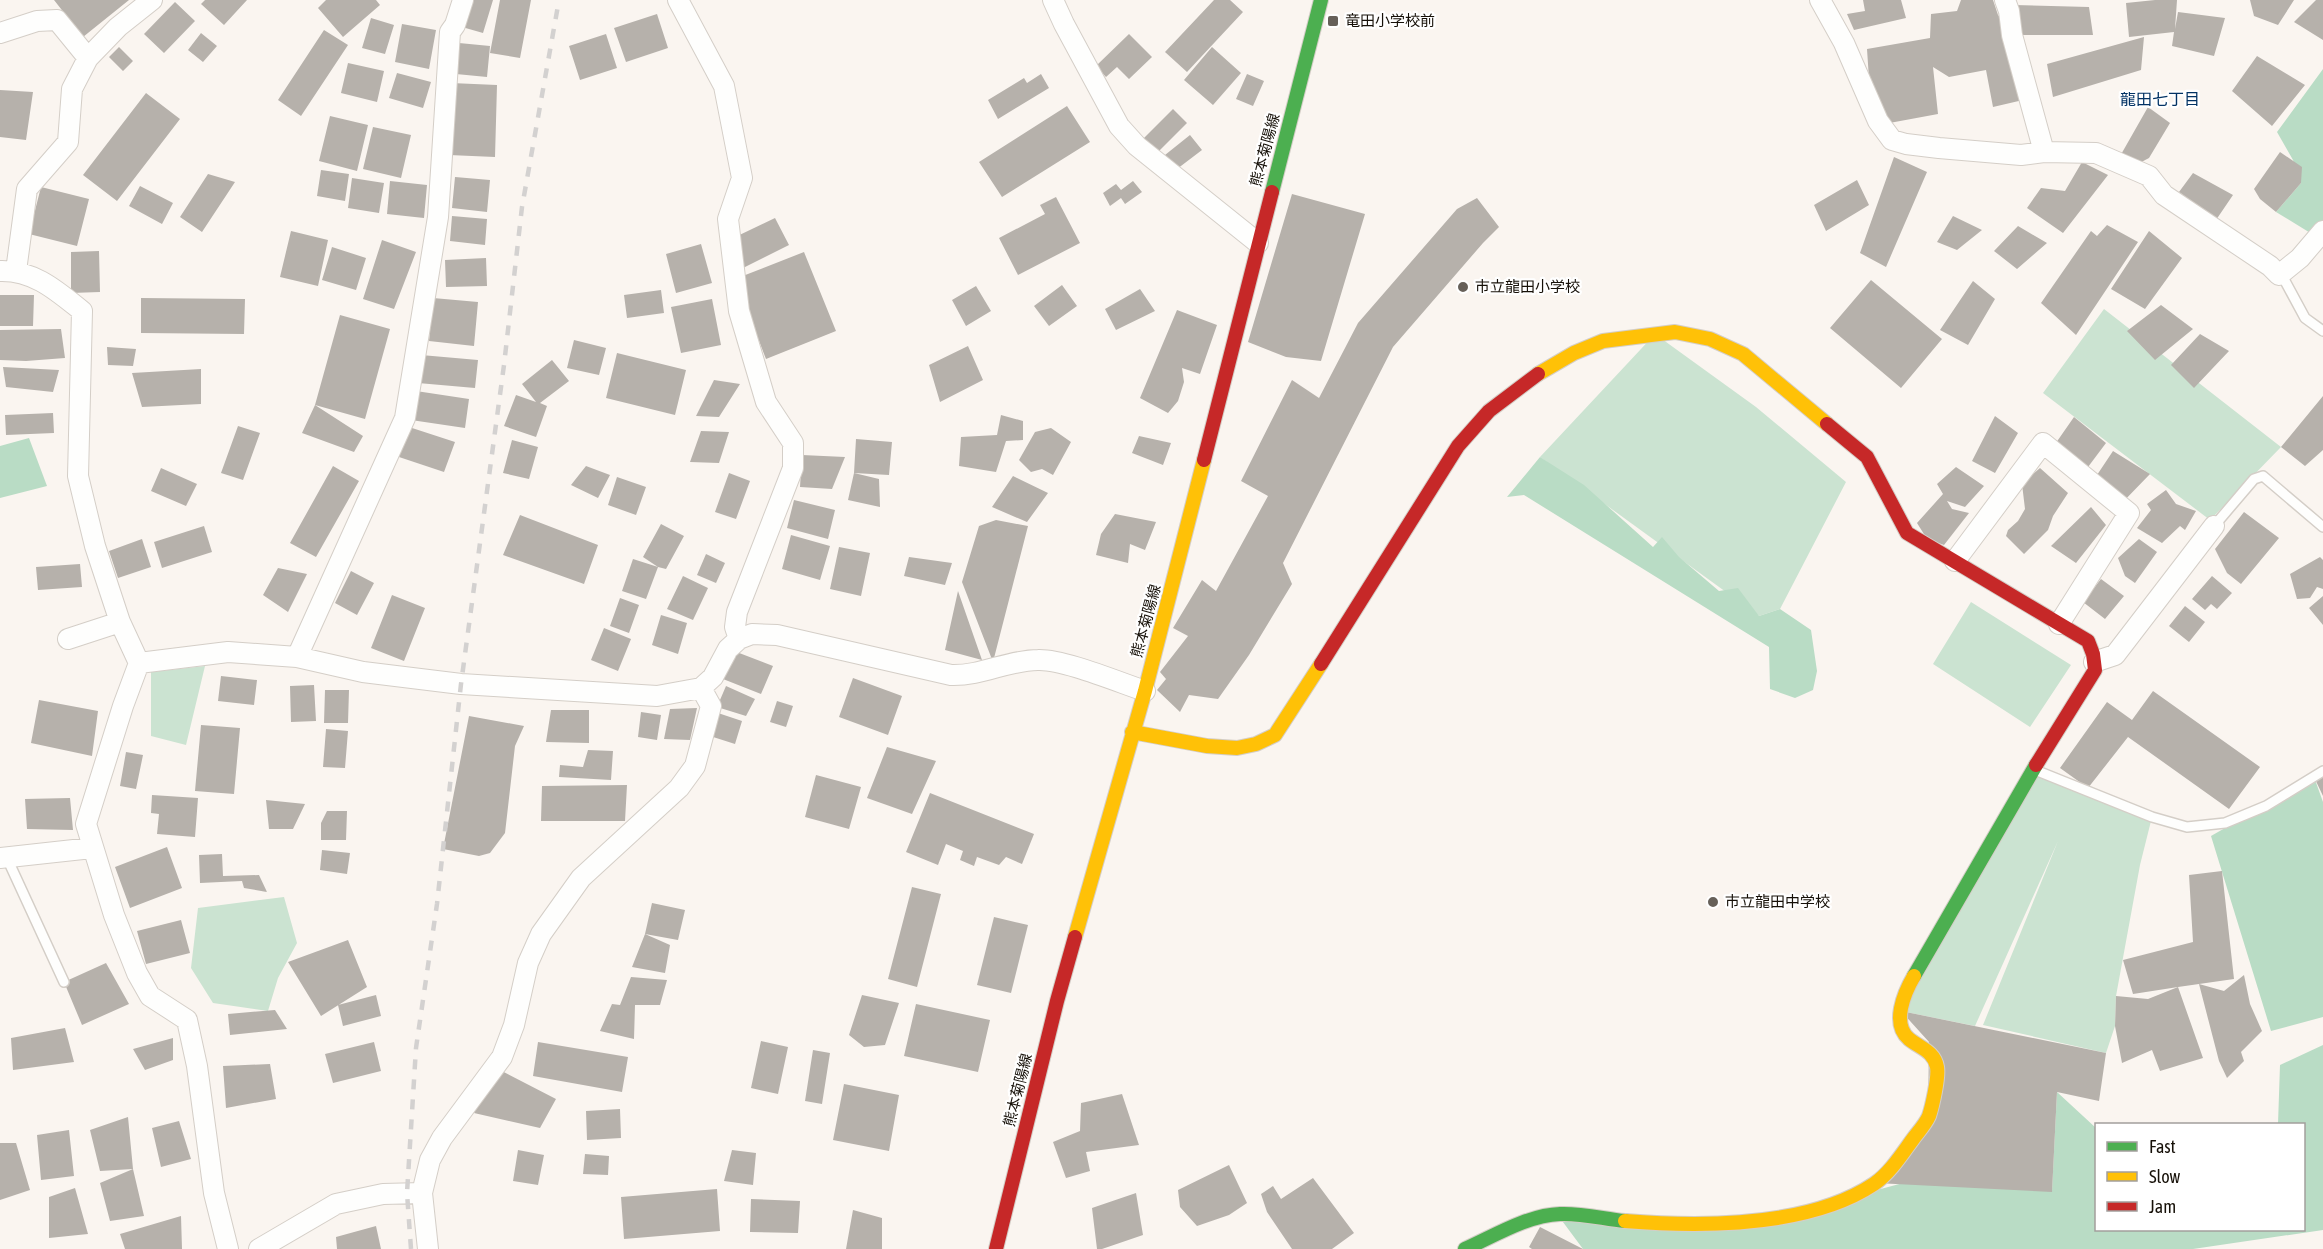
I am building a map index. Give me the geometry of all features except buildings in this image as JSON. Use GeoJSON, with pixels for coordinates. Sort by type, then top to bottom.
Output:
{"type":"FeatureCollection","features":[{"type":"Feature","properties":{"kind":"street"},"geometry":{"type":"LineString","coordinates":[[153,0],[118,27],[88,58],[72,89],[68,142],[27,189],[8,271],[45,282],[82,311],[78,476],[95,546],[120,622],[139,663],[86,824],[114,915],[137,973],[150,996],[186,1020],[197,1066],[214,1193],[228,1249]]}},
{"type":"Feature","properties":{"kind":"street"},"geometry":{"type":"LineString","coordinates":[[297,657],[405,418],[438,217],[450,32],[455,25],[463,0]]}},
{"type":"Feature","properties":{"kind":"street"},"geometry":{"type":"LineString","coordinates":[[678,0],[724,86],[742,178],[728,219],[739,311],[766,402],[793,443],[793,468],[737,612],[735,627],[739,639]]}},
{"type":"Feature","properties":{"kind":"street"},"geometry":{"type":"LineString","coordinates":[[1053,0],[1119,126],[1137,146],[1258,243]]}},
{"type":"Feature","properties":{"kind":"street","name":"熊本菊陽線"},"geometry":{"type":"LineString","coordinates":[[996,1249],[1057,1001],[1145,691],[1321,0]]}},
{"type":"Feature","properties":{"kind":"street"},"geometry":{"type":"LineString","coordinates":[[1821,0],[1844,44],[1878,121],[1892,140],[1939,148],[2021,155],[2044,152],[2096,153],[2149,176],[2164,195],[2271,266],[2279,275],[2300,258],[2323,231]]}},
{"type":"Feature","properties":{"kind":"street"},"geometry":{"type":"LineString","coordinates":[[2005,0],[2012,35],[2044,152]]}},
{"type":"Feature","properties":{"kind":"street"},"geometry":{"type":"LineString","coordinates":[[0,33],[37,21],[57,20],[88,58]]}},
{"type":"Feature","properties":{"kind":"street"},"geometry":{"type":"LineString","coordinates":[[1132,732],[1225,748],[1248,747],[1275,735],[1378,576],[1458,446],[1489,411],[1529,379],[1574,353],[1603,341],[1675,332],[1710,339],[1743,354],[1868,457],[1880,474],[1895,517],[1907,533],[2088,641],[2095,670],[2033,770],[1909,985],[1901,1003],[1899,1025],[1905,1038],[1929,1052],[1938,1065],[1928,1119],[1876,1183],[1834,1204],[1761,1221],[1636,1222],[1557,1214],[1525,1224],[1465,1249]]}},
{"type":"Feature","properties":{"kind":"street"},"geometry":{"type":"LineString","coordinates":[[1955,561],[2043,442],[2129,513],[2059,624]]}},
{"type":"Feature","properties":{"kind":"street"},"geometry":{"type":"LineString","coordinates":[[2094,662],[2115,655],[2214,526]]}},
{"type":"Feature","properties":{"kind":"street"},"geometry":{"type":"LineString","coordinates":[[68,639],[120,622]]}},
{"type":"Feature","properties":{"kind":"street"},"geometry":{"type":"LineString","coordinates":[[139,663],[228,651],[297,657],[363,672],[461,684],[657,696],[701,688],[713,677],[728,649],[739,639],[752,634],[777,635],[951,675],[982,672],[1018,661],[1052,661],[1145,691]]}},
{"type":"Feature","properties":{"kind":"street"},"geometry":{"type":"LineString","coordinates":[[428,1249],[422,1193],[430,1160],[442,1138],[502,1057],[513,1025],[528,963],[541,934],[580,878],[680,788],[695,766],[711,706],[701,688]]}},
{"type":"Feature","properties":{"kind":"street"},"geometry":{"type":"LineString","coordinates":[[3,857],[92,848]]}},
{"type":"Feature","properties":{"kind":"street"},"geometry":{"type":"LineString","coordinates":[[259,1249],[336,1204],[383,1194],[422,1193]]}},
{"type":"Feature","properties":{"kind":"lane"},"geometry":{"type":"LineString","coordinates":[[2279,275],[2285,281],[2305,318],[2323,330]]}},
{"type":"Feature","properties":{"kind":"lane"},"geometry":{"type":"LineString","coordinates":[[2214,526],[2254,479],[2263,476],[2323,527]]}},
{"type":"Feature","properties":{"kind":"lane"},"geometry":{"type":"LineString","coordinates":[[2033,770],[2152,818],[2187,827],[2225,823],[2266,806],[2323,771]]}},
{"type":"Feature","properties":{"kind":"lane"},"geometry":{"type":"LineString","coordinates":[[3,857],[64,982]]}},
{"type":"Feature","properties":{"kind":"green space"},"geometry":{"type":"Polygon","coordinates":[[[2323,69],[2323,222],[2312,234],[2276,212],[2301,183],[2293,160],[2277,132],[2323,69]]]}},
{"type":"Feature","properties":{"kind":"green space"},"geometry":{"type":"Polygon","coordinates":[[[2104,309],[2281,447],[2210,520],[2043,393],[2104,309]]]}},
{"type":"Feature","properties":{"kind":"green space"},"geometry":{"type":"Polygon","coordinates":[[[1655,334],[1756,407],[1846,482],[1780,609],[1759,616],[1540,457],[1655,334]]]}},
{"type":"Feature","properties":{"kind":"green space"},"geometry":{"type":"Polygon","coordinates":[[[29,438],[47,486],[0,498],[0,446],[29,438]]]}},
{"type":"Feature","properties":{"kind":"green space"},"geometry":{"type":"Polygon","coordinates":[[[1540,457],[1584,485],[1653,547],[1662,537],[1679,557],[1719,591],[1738,588],[1759,616],[1780,609],[1811,630],[1817,671],[1813,690],[1795,698],[1770,689],[1769,647],[1524,495],[1507,497],[1540,457]]]}},
{"type":"Feature","properties":{"kind":"green space"},"geometry":{"type":"Polygon","coordinates":[[[1971,602],[2071,665],[2030,727],[1933,664],[1971,602]]]}},
{"type":"Feature","properties":{"kind":"green space"},"geometry":{"type":"Polygon","coordinates":[[[205,666],[186,745],[151,736],[151,672],[205,666]]]}},
{"type":"Feature","properties":{"kind":"green space"},"geometry":{"type":"Polygon","coordinates":[[[2033,770],[2152,817],[2140,865],[2116,996],[2115,1026],[2106,1053],[1983,1025],[2058,841],[1975,1026],[1901,1011],[2033,770]]]}},
{"type":"Feature","properties":{"kind":"green space"},"geometry":{"type":"Polygon","coordinates":[[[2314,777],[2323,802],[2323,1017],[2271,1031],[2211,836],[2314,777]]]}},
{"type":"Feature","properties":{"kind":"green space"},"geometry":{"type":"Polygon","coordinates":[[[284,897],[297,943],[278,978],[268,1011],[213,1003],[191,968],[198,908],[284,897]]]}},
{"type":"Feature","properties":{"kind":"green space"},"geometry":{"type":"Polygon","coordinates":[[[2323,1045],[2323,1230],[2193,1249],[1583,1249],[1557,1214],[1761,1221],[1933,1175],[2052,1191],[2057,1092],[2095,1127],[2095,1231],[2305,1231],[2305,1123],[2278,1123],[2280,1065],[2323,1045]]]}},
{"type":"Feature","properties":{"kind":"railway"},"geometry":{"type":"LineString","coordinates":[[411,1249],[407,1193],[416,1048],[437,904],[461,684],[504,365],[522,207],[559,0]]}},
{"type":"Feature","properties":{"kind":"traffic: fast"},"geometry":{"type":"LineString","coordinates":[[1272,192],[1321,0]]}},
{"type":"Feature","properties":{"kind":"traffic: fast"},"geometry":{"type":"LineString","coordinates":[[1914,976],[2036,765]]}},
{"type":"Feature","properties":{"kind":"traffic: fast"},"geometry":{"type":"LineString","coordinates":[[1465,1249],[1511,1227],[1548,1215],[1576,1214],[1625,1221]]}},
{"type":"Feature","properties":{"kind":"traffic: slow"},"geometry":{"type":"LineString","coordinates":[[1538,374],[1574,353],[1603,341],[1675,332],[1710,339],[1743,354],[1827,424]]}},
{"type":"Feature","properties":{"kind":"traffic: slow"},"geometry":{"type":"LineString","coordinates":[[1075,937],[1145,691],[1204,460]]}},
{"type":"Feature","properties":{"kind":"traffic: slow"},"geometry":{"type":"LineString","coordinates":[[1132,732],[1207,746],[1237,748],[1256,744],[1275,735],[1321,664]]}},
{"type":"Feature","properties":{"kind":"traffic: slow"},"geometry":{"type":"LineString","coordinates":[[1625,1221],[1720,1224],[1786,1217],[1818,1209],[1847,1198],[1880,1180],[1929,1116],[1936,1085],[1937,1067],[1933,1057],[1909,1039],[1901,1025],[1903,999],[1914,976]]}},
{"type":"Feature","properties":{"kind":"traffic: jam"},"geometry":{"type":"LineString","coordinates":[[1204,460],[1272,192]]}},
{"type":"Feature","properties":{"kind":"traffic: jam"},"geometry":{"type":"LineString","coordinates":[[1321,664],[1458,446],[1489,411],[1538,374]]}},
{"type":"Feature","properties":{"kind":"traffic: jam"},"geometry":{"type":"LineString","coordinates":[[1827,424],[1867,457],[1907,533],[2088,641],[2093,654],[2095,670],[2036,765]]}},
{"type":"Feature","properties":{"kind":"traffic: jam"},"geometry":{"type":"LineString","coordinates":[[996,1249],[1075,937]]}},
{"type":"Feature","properties":{"kind":"place","name":"竜田小学校前"},"geometry":{"type":"Point","coordinates":[1333,21]}},
{"type":"Feature","properties":{"kind":"place","name":"市立龍田小学校"},"geometry":{"type":"Point","coordinates":[1463,287]}},
{"type":"Feature","properties":{"kind":"place","name":"市立龍田中学校"},"geometry":{"type":"Point","coordinates":[1713,902]}},
{"type":"Feature","properties":{"kind":"district","name":"龍田七丁目"},"geometry":{"type":"Point","coordinates":[2160,99]}}]}
